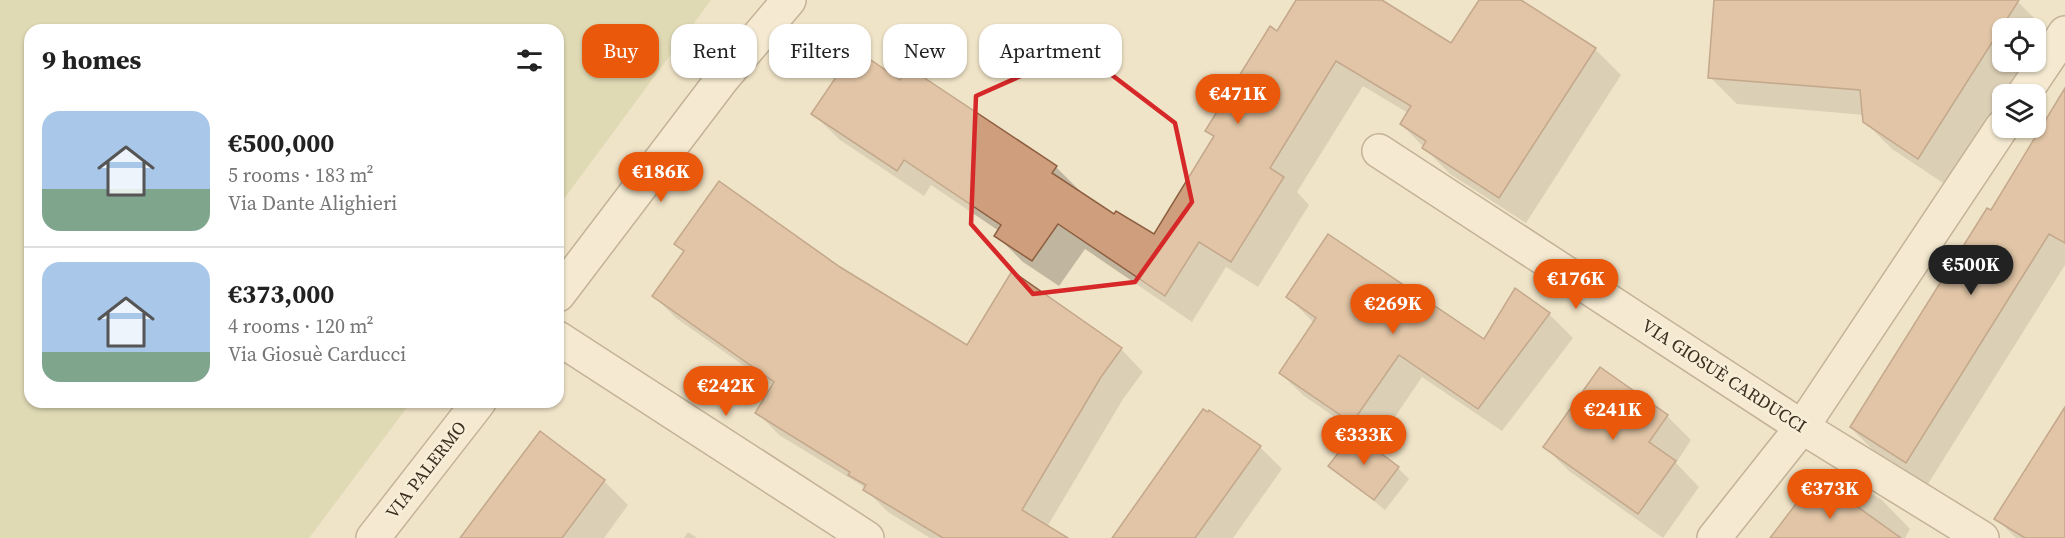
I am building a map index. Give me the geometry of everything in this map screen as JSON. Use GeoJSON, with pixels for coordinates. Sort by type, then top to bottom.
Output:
{"type":"FeatureCollection","features":[{"type":"Feature","properties":{"kind":"street"},"geometry":{"type":"LineString","coordinates":[[747,24],[758,0]]}},
{"type":"Feature","properties":{"kind":"street"},"geometry":{"type":"LineString","coordinates":[[757,38],[789,0]]}},
{"type":"Feature","properties":{"kind":"street"},"geometry":{"type":"LineString","coordinates":[[2031,84],[2065,33]]}},
{"type":"Feature","properties":{"kind":"street"},"geometry":{"type":"LineString","coordinates":[[564,287],[723,78]]}},
{"type":"Feature","properties":{"kind":"street"},"geometry":{"type":"LineString","coordinates":[[1714,538],[1802,427],[1995,138]]}},
{"type":"Feature","properties":{"kind":"street","name":"VIA GIOSUÈ CARDUCCI"},"geometry":{"type":"LineString","coordinates":[[1379,151],[1802,427],[1982,538]]}},
{"type":"Feature","properties":{"kind":"street"},"geometry":{"type":"LineString","coordinates":[[564,342],[867,538]]}},
{"type":"Feature","properties":{"kind":"street","name":"VIA PALERMO"},"geometry":{"type":"LineString","coordinates":[[374,538],[474,408]]}},
{"type":"Feature","properties":{"kind":"highlighted area"},"geometry":{"type":"Polygon","coordinates":[[[1079,50],[1175,123],[1192,202],[1135,282],[1033,294],[971,224],[976,96],[1079,50]]]}},
{"type":"Feature","properties":{"kind":"green space"},"geometry":{"type":"Polygon","coordinates":[[[0,0],[711,0],[693,24],[671,24],[671,54],[659,70],[659,24],[582,24],[582,78],[653,78],[564,199],[564,24],[24,24],[24,408],[406,408],[309,538],[0,538],[0,0]]]}},
{"type":"Feature","properties":{"kind":"building"},"geometry":{"type":"Polygon","coordinates":[[[1296,0],[1382,0],[1451,43],[1479,0],[1521,0],[1596,48],[1499,198],[1422,148],[1426,141],[1400,124],[1411,106],[1336,61],[1270,168],[1284,177],[1231,262],[1199,242],[1165,296],[1058,224],[1032,261],[994,236],[1001,225],[904,160],[897,171],[811,114],[835,78],[871,78],[871,60],[883,68],[883,78],[900,80],[901,78],[925,78],[1057,166],[1052,173],[1114,214],[1116,211],[1154,234],[1214,136],[1205,131],[1270,26],[1277,31],[1296,0]]]}},
{"type":"Feature","properties":{"kind":"building"},"geometry":{"type":"Polygon","coordinates":[[[1714,0],[2019,0],[2008,18],[1992,18],[1992,43],[1918,159],[1863,122],[1860,90],[1708,78],[1714,0]]]}},
{"type":"Feature","properties":{"kind":"building"},"geometry":{"type":"Polygon","coordinates":[[[2065,88],[2065,243],[2049,234],[1906,463],[1850,427],[1987,208],[1991,210],[2035,138],[2046,138],[2046,119],[2065,88]]]}},
{"type":"Feature","properties":{"kind":"building"},"geometry":{"type":"Polygon","coordinates":[[[719,181],[840,267],[967,345],[1012,271],[1122,348],[1101,377],[1022,510],[1068,538],[943,538],[863,490],[866,485],[848,475],[850,472],[755,413],[774,382],[652,296],[684,251],[674,244],[719,181]]]}},
{"type":"Feature","properties":{"kind":"building"},"geometry":{"type":"Polygon","coordinates":[[[1328,234],[1484,339],[1515,288],[1550,313],[1478,409],[1399,355],[1352,423],[1279,373],[1316,318],[1286,297],[1328,234]]]}},
{"type":"Feature","properties":{"kind":"building"},"geometry":{"type":"Polygon","coordinates":[[[1600,367],[1668,415],[1649,442],[1676,461],[1638,514],[1543,447],[1600,367]]]}},
{"type":"Feature","properties":{"kind":"building"},"geometry":{"type":"Polygon","coordinates":[[[2065,407],[2065,538],[2025,538],[1994,519],[2065,407]]]}},
{"type":"Feature","properties":{"kind":"building"},"geometry":{"type":"Polygon","coordinates":[[[1203,409],[1208,412],[1209,410],[1261,446],[1195,538],[1112,538],[1203,409]]]}},
{"type":"Feature","properties":{"kind":"building"},"geometry":{"type":"Polygon","coordinates":[[[540,431],[605,480],[562,538],[460,538],[540,431]]]}},
{"type":"Feature","properties":{"kind":"building"},"geometry":{"type":"Polygon","coordinates":[[[1354,433],[1399,467],[1374,500],[1328,466],[1354,433]]]}},
{"type":"Feature","properties":{"kind":"building"},"geometry":{"type":"Polygon","coordinates":[[[1834,490],[1901,538],[1770,538],[1802,496],[1834,490]]]}}]}
